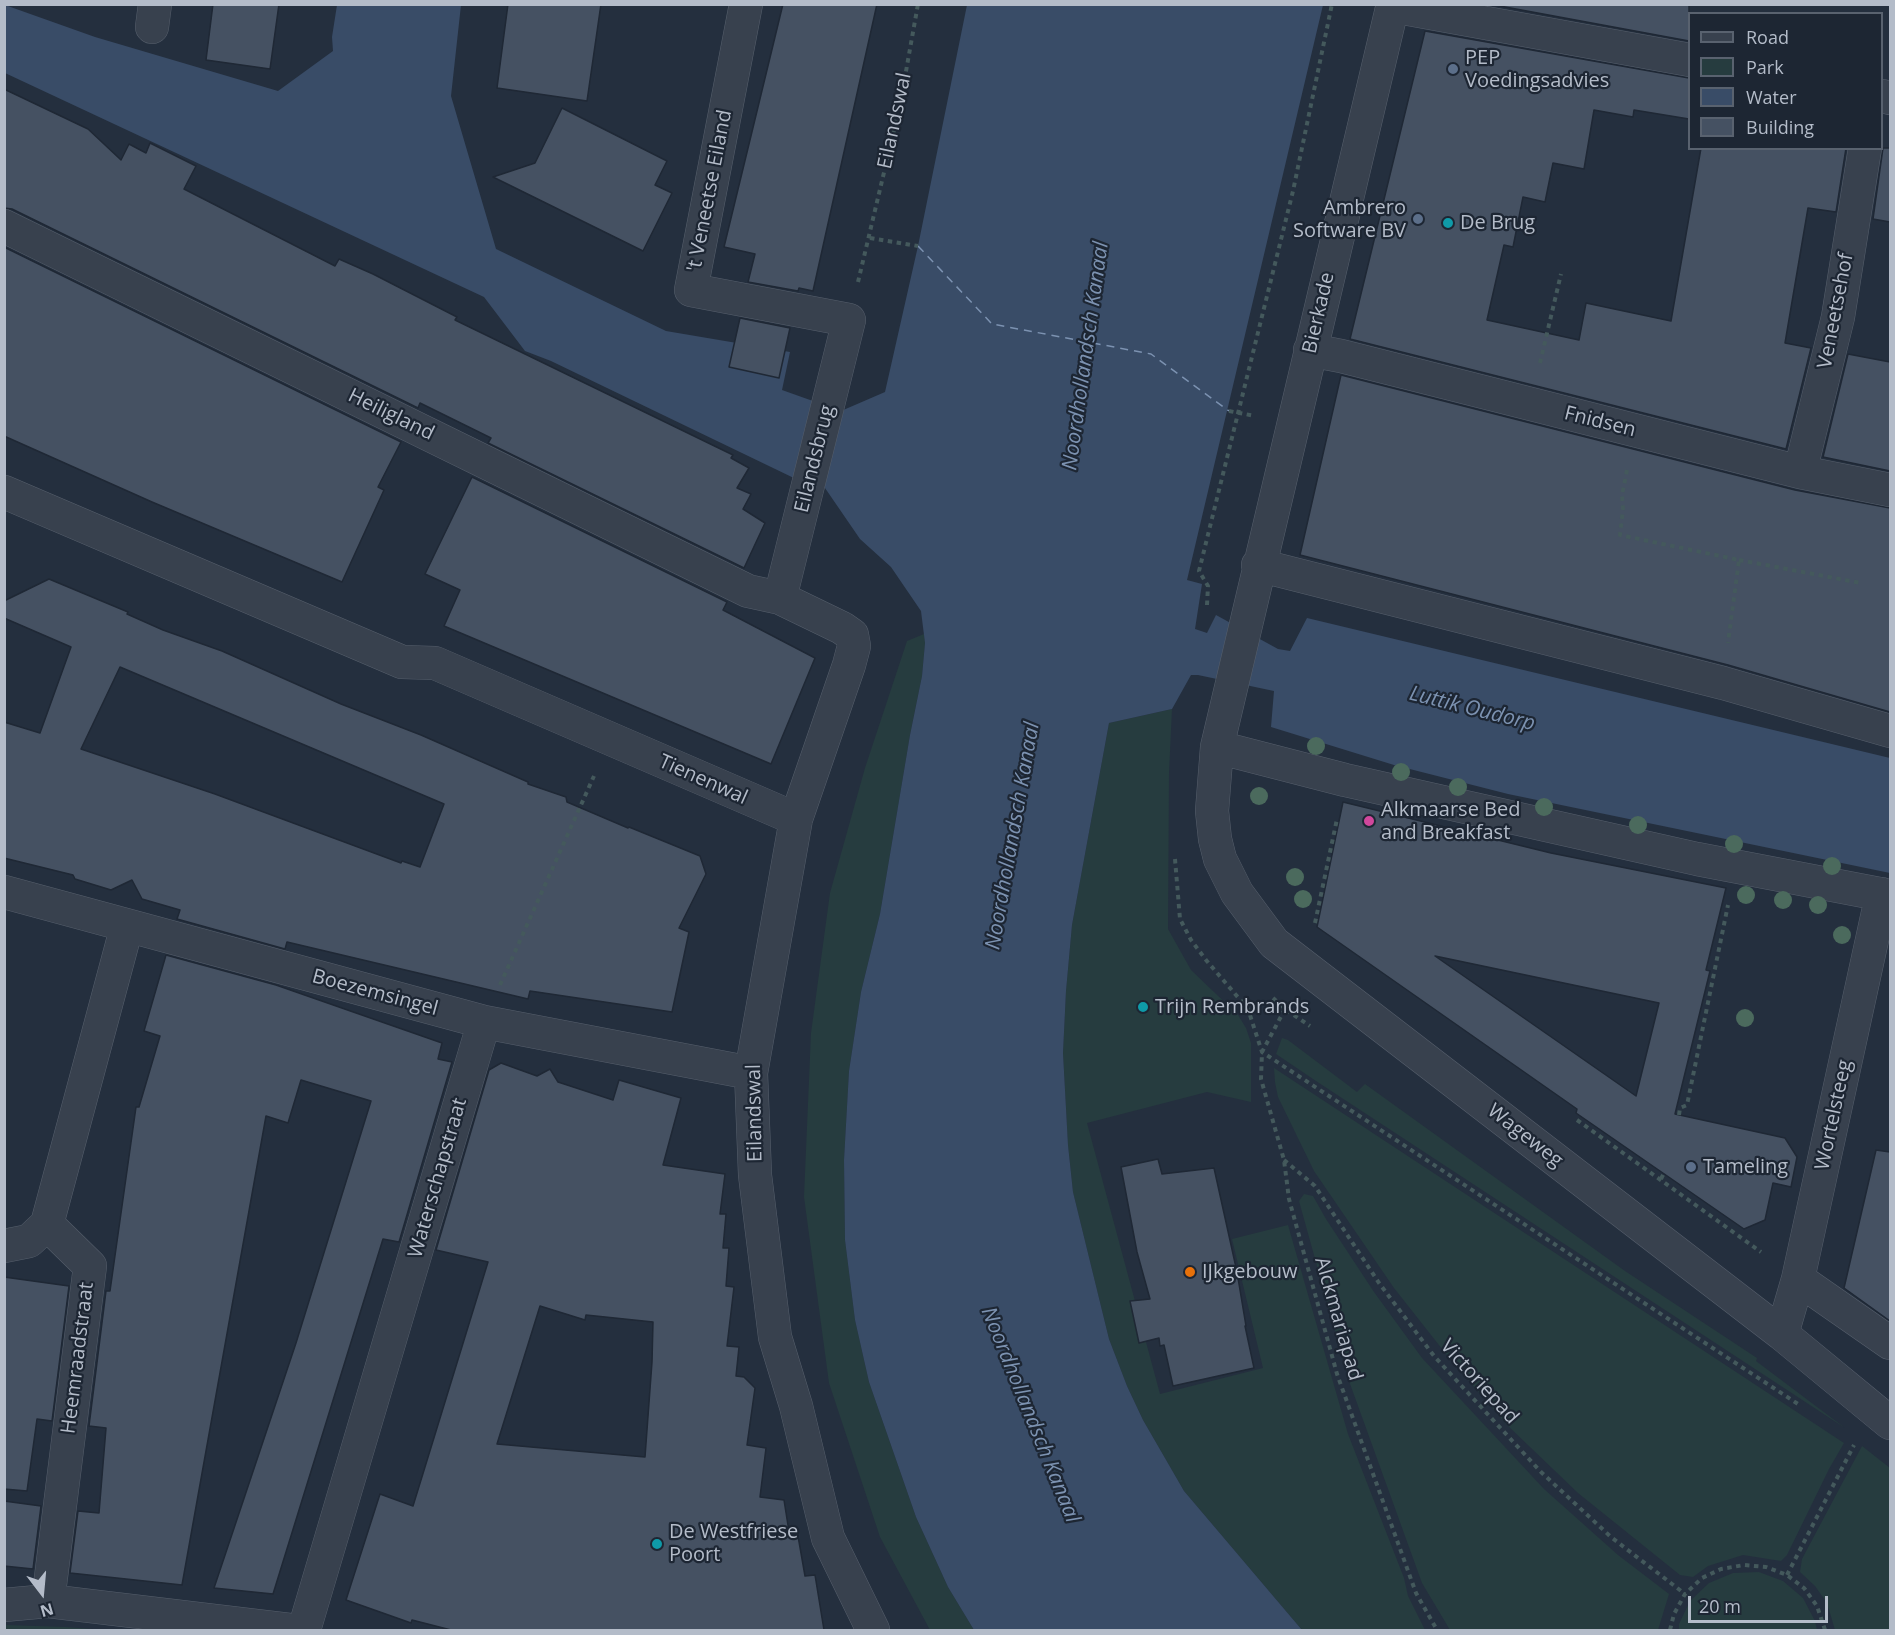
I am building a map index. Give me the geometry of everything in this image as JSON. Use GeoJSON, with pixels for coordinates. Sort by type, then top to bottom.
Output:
{"type":"FeatureCollection","features":[{"type":"Feature","properties":{"kind":"street","name":"'t Veneetse Eiland"},"geometry":{"type":"LineString","coordinates":[[746,4],[691,290],[849,320]]}},
{"type":"Feature","properties":{"kind":"street"},"geometry":{"type":"LineString","coordinates":[[1393,5],[1688,60]]}},
{"type":"Feature","properties":{"kind":"street","name":"Bierkade"},"geometry":{"type":"LineString","coordinates":[[1217,747],[1258,565],[1393,5]]}},
{"type":"Feature","properties":{"kind":"street","name":"Veneetsehof"},"geometry":{"type":"LineString","coordinates":[[1800,472],[1838,317],[1865,150]]}},
{"type":"Feature","properties":{"kind":"street","name":"Heiligland"},"geometry":{"type":"LineString","coordinates":[[4,226],[748,591],[780,598]]}},
{"type":"Feature","properties":{"kind":"street","name":"Eilandsbrug"},"geometry":{"type":"LineString","coordinates":[[780,598],[849,320]]}},
{"type":"Feature","properties":{"kind":"street","name":"Fnidsen"},"geometry":{"type":"LineString","coordinates":[[1310,350],[1800,472],[1890,490]]}},
{"type":"Feature","properties":{"kind":"street","name":"Tienenwal"},"geometry":{"type":"LineString","coordinates":[[4,492],[402,662],[435,663],[796,819]]}},
{"type":"Feature","properties":{"kind":"street"},"geometry":{"type":"LineString","coordinates":[[1258,565],[1723,682],[1890,730]]}},
{"type":"Feature","properties":{"kind":"street","name":"Eilandswal"},"geometry":{"type":"LineString","coordinates":[[780,598],[842,628],[852,635],[854,646],[796,819],[751,1073],[755,1175],[776,1337],[799,1417],[828,1538],[873,1630]]}},
{"type":"Feature","properties":{"kind":"street"},"geometry":{"type":"LineString","coordinates":[[1217,747],[1345,780],[1737,867],[1886,895]]}},
{"type":"Feature","properties":{"kind":"street","name":"Wageweg"},"geometry":{"type":"LineString","coordinates":[[1217,747],[1212,812],[1220,859],[1237,894],[1274,943],[1782,1334],[1890,1423]]}},
{"type":"Feature","properties":{"kind":"street","name":"Boezemsingel"},"geometry":{"type":"LineString","coordinates":[[4,892],[484,1022],[751,1073]]}},
{"type":"Feature","properties":{"kind":"street","name":"Wortelsteeg"},"geometry":{"type":"LineString","coordinates":[[1782,1334],[1798,1279],[1886,895]]}},
{"type":"Feature","properties":{"kind":"street"},"geometry":{"type":"LineString","coordinates":[[4,1246],[29,1241],[47,1224],[127,926]]}},
{"type":"Feature","properties":{"kind":"street","name":"Waterschapstraat"},"geometry":{"type":"LineString","coordinates":[[304,1630],[484,1022]]}},
{"type":"Feature","properties":{"kind":"street","name":"Heemraadstraat"},"geometry":{"type":"LineString","coordinates":[[47,1224],[90,1266],[48,1601]]}},
{"type":"Feature","properties":{"kind":"street"},"geometry":{"type":"LineString","coordinates":[[1798,1279],[1890,1344]]}},
{"type":"Feature","properties":{"kind":"street"},"geometry":{"type":"LineString","coordinates":[[4,1605],[48,1601],[290,1630]]}},
{"type":"Feature","properties":{"kind":"path","name":"Eilandswal"},"geometry":{"type":"LineString","coordinates":[[918,4],[900,105],[870,238],[918,246]]}},
{"type":"Feature","properties":{"kind":"path"},"geometry":{"type":"LineString","coordinates":[[1211,610],[1206,604],[1208,586],[1198,571],[1293,191],[1332,4]]}},
{"type":"Feature","properties":{"kind":"path"},"geometry":{"type":"LineString","coordinates":[[1529,404],[1561,274]]}},
{"type":"Feature","properties":{"kind":"path"},"geometry":{"type":"LineString","coordinates":[[1229,411],[1239,413]]}},
{"type":"Feature","properties":{"kind":"path"},"geometry":{"type":"LineString","coordinates":[[1634,431],[1622,495],[1620,535],[1861,583]]}},
{"type":"Feature","properties":{"kind":"path"},"geometry":{"type":"LineString","coordinates":[[1723,682],[1739,560]]}},
{"type":"Feature","properties":{"kind":"path"},"geometry":{"type":"LineString","coordinates":[[484,1022],[610,740]]}},
{"type":"Feature","properties":{"kind":"path"},"geometry":{"type":"LineString","coordinates":[[1314,930],[1345,780]]}},
{"type":"Feature","properties":{"kind":"path"},"geometry":{"type":"LineString","coordinates":[[1174,848],[1180,918],[1191,940],[1248,1009],[1262,1052],[1801,1406]]}},
{"type":"Feature","properties":{"kind":"path"},"geometry":{"type":"LineString","coordinates":[[1679,1115],[1680,1108],[1687,1105],[1737,867]]}},
{"type":"Feature","properties":{"kind":"path"},"geometry":{"type":"LineString","coordinates":[[1262,1052],[1285,1009]]}},
{"type":"Feature","properties":{"kind":"path","name":"Alckmariapad"},"geometry":{"type":"LineString","coordinates":[[1262,1052],[1262,1078],[1284,1161],[1288,1198],[1337,1374],[1416,1593],[1437,1630]]}},
{"type":"Feature","properties":{"kind":"path"},"geometry":{"type":"LineString","coordinates":[[1573,1118],[1798,1279]]}},
{"type":"Feature","properties":{"kind":"path","name":"Victoriepad"},"geometry":{"type":"LineString","coordinates":[[1284,1161],[1315,1186],[1379,1283],[1434,1356],[1533,1464],[1611,1537],[1685,1594]]}},
{"type":"Feature","properties":{"kind":"path"},"geometry":{"type":"LineString","coordinates":[[1661,1179],[1664,1173]]}},
{"type":"Feature","properties":{"kind":"path"},"geometry":{"type":"LineString","coordinates":[[1787,1575],[1857,1442]]}},
{"type":"Feature","properties":{"kind":"path"},"geometry":{"type":"LineString","coordinates":[[1670,1630],[1674,1614],[1685,1594],[1702,1578],[1721,1569],[1744,1565],[1766,1566],[1787,1575],[1804,1588],[1817,1606],[1825,1630]]}},
{"type":"Feature","properties":{"kind":"green space"},"geometry":{"type":"Polygon","coordinates":[[[924,634],[922,676],[880,914],[861,992],[849,1071],[844,1160],[845,1240],[855,1320],[869,1382],[916,1517],[948,1587],[974,1630],[930,1630],[880,1537],[829,1383],[804,1197],[811,1033],[830,893],[865,768],[907,641],[924,634]]]}},
{"type":"Feature","properties":{"kind":"green space"},"geometry":{"type":"Polygon","coordinates":[[[1172,709],[1169,773],[1168,929],[1191,970],[1238,1015],[1246,1028],[1251,1043],[1251,1102],[1207,1092],[1087,1123],[1160,1394],[1263,1368],[1232,1239],[1288,1225],[1348,1434],[1404,1578],[1408,1596],[1425,1630],[1302,1630],[1184,1491],[1143,1420],[1109,1339],[1073,1192],[1068,1145],[1063,1053],[1072,925],[1109,723],[1172,709]]]}},
{"type":"Feature","properties":{"kind":"green space"},"geometry":{"type":"Polygon","coordinates":[[[1282,1038],[1288,1040],[1357,1092],[1365,1084],[1625,1271],[1757,1358],[1756,1361],[1845,1428],[1276,1054],[1282,1038]]]}},
{"type":"Feature","properties":{"kind":"green space"},"geometry":{"type":"Polygon","coordinates":[[[1274,1068],[1844,1443],[1787,1555],[1781,1561],[1743,1555],[1708,1566],[1693,1577],[1680,1575],[1578,1493],[1506,1424],[1446,1354],[1394,1288],[1314,1171],[1278,1097],[1274,1068]]]}},
{"type":"Feature","properties":{"kind":"green space"},"geometry":{"type":"Polygon","coordinates":[[[1304,1194],[1313,1196],[1374,1292],[1422,1358],[1544,1489],[1618,1555],[1669,1594],[1658,1630],[1450,1630],[1422,1583],[1349,1381],[1299,1201],[1304,1194]]]}},
{"type":"Feature","properties":{"kind":"green space"},"geometry":{"type":"Polygon","coordinates":[[[1862,1446],[1890,1468],[1890,1630],[1835,1630],[1827,1603],[1815,1586],[1800,1572],[1802,1559],[1862,1446]]]}},
{"type":"Feature","properties":{"kind":"green space"},"geometry":{"type":"Polygon","coordinates":[[[1759,1572],[1783,1581],[1803,1598],[1817,1630],[1679,1630],[1679,1624],[1690,1601],[1709,1583],[1733,1573],[1759,1572]]]}},
{"type":"Feature","properties":{"kind":"green space"},"geometry":{"type":"Polygon","coordinates":[[[5,1625],[66,1627],[106,1630],[5,1630],[5,1625]]]}},
{"type":"Feature","properties":{"kind":"water"},"geometry":{"type":"Polygon","coordinates":[[[5,5],[95,37],[278,91],[333,51],[332,37],[337,5],[461,5],[451,96],[496,249],[666,331],[790,352],[782,390],[841,411],[885,392],[918,246],[967,5],[1323,5],[1187,580],[1202,584],[1195,629],[1207,633],[1216,615],[1278,649],[1290,651],[1307,618],[1890,758],[1890,873],[1508,794],[1394,765],[1271,727],[1274,691],[1198,675],[1191,675],[1172,709],[1109,723],[1072,925],[1066,991],[1063,1053],[1073,1192],[1109,1339],[1143,1420],[1184,1491],[1302,1630],[974,1630],[948,1587],[916,1517],[869,1382],[855,1320],[845,1240],[844,1160],[849,1071],[861,992],[880,914],[922,676],[925,643],[921,611],[891,567],[860,539],[825,488],[798,480],[551,361],[525,351],[484,297],[5,73],[5,5]]]}},
{"type":"Feature","properties":{"kind":"building"},"geometry":{"type":"Polygon","coordinates":[[[213,4],[279,4],[270,69],[206,60],[213,4]]]}},
{"type":"Feature","properties":{"kind":"building"},"geometry":{"type":"Polygon","coordinates":[[[508,4],[601,4],[587,101],[497,88],[508,4]]]}},
{"type":"Feature","properties":{"kind":"building"},"geometry":{"type":"Polygon","coordinates":[[[783,4],[877,4],[813,291],[799,288],[798,291],[748,282],[755,254],[724,247],[783,4]]]}},
{"type":"Feature","properties":{"kind":"building"},"geometry":{"type":"Polygon","coordinates":[[[1489,4],[1689,4],[1688,41],[1489,4]]]}},
{"type":"Feature","properties":{"kind":"building"},"geometry":{"type":"Polygon","coordinates":[[[1425,31],[1688,78],[1688,119],[1634,110],[1633,117],[1594,110],[1584,169],[1553,163],[1545,202],[1523,197],[1513,247],[1504,245],[1487,320],[1579,340],[1586,303],[1671,321],[1701,150],[1846,150],[1836,212],[1808,208],[1785,343],[1811,348],[1786,449],[1350,339],[1425,31]]]}},
{"type":"Feature","properties":{"kind":"building"},"geometry":{"type":"Polygon","coordinates":[[[4,89],[88,129],[121,160],[129,144],[146,153],[150,143],[196,166],[184,189],[335,266],[339,259],[373,274],[457,317],[455,320],[733,455],[731,458],[749,468],[737,488],[751,494],[743,509],[765,523],[744,568],[488,443],[491,438],[420,403],[418,408],[12,209],[4,208],[4,89]]]}},
{"type":"Feature","properties":{"kind":"building"},"geometry":{"type":"Polygon","coordinates":[[[562,108],[667,161],[655,185],[672,193],[643,251],[493,177],[535,163],[562,108]]]}},
{"type":"Feature","properties":{"kind":"building"},"geometry":{"type":"Polygon","coordinates":[[[1883,148],[1890,148],[1890,222],[1873,219],[1883,148]]]}},
{"type":"Feature","properties":{"kind":"building"},"geometry":{"type":"Polygon","coordinates":[[[4,247],[401,442],[378,487],[384,490],[342,582],[152,502],[4,436],[4,247]]]}},
{"type":"Feature","properties":{"kind":"building"},"geometry":{"type":"Polygon","coordinates":[[[740,318],[790,328],[779,378],[729,367],[740,318]]]}},
{"type":"Feature","properties":{"kind":"building"},"geometry":{"type":"Polygon","coordinates":[[[1848,354],[1890,362],[1890,471],[1823,457],[1848,354]]]}},
{"type":"Feature","properties":{"kind":"building"},"geometry":{"type":"Polygon","coordinates":[[[1341,375],[1795,490],[1890,508],[1890,712],[1728,665],[1300,555],[1341,375]]]}},
{"type":"Feature","properties":{"kind":"building"},"geometry":{"type":"Polygon","coordinates":[[[472,477],[727,602],[723,610],[815,658],[771,764],[444,626],[460,590],[425,574],[472,477]]]}},
{"type":"Feature","properties":{"kind":"building"},"geometry":{"type":"Polygon","coordinates":[[[49,579],[128,612],[127,614],[163,630],[222,651],[341,704],[421,735],[528,782],[528,784],[566,797],[567,802],[628,828],[700,856],[706,874],[679,928],[689,932],[672,1012],[530,991],[528,999],[287,942],[285,949],[177,919],[180,910],[142,899],[132,880],[111,890],[75,879],[73,875],[4,858],[4,722],[40,733],[71,647],[4,618],[4,601],[49,579]],[[120,667],[81,749],[215,794],[401,863],[402,861],[420,867],[444,804],[120,667]]]}},
{"type":"Feature","properties":{"kind":"building"},"geometry":{"type":"Polygon","coordinates":[[[1343,802],[1551,853],[1726,888],[1706,970],[1710,971],[1675,1114],[1785,1138],[1797,1157],[1791,1187],[1773,1183],[1765,1220],[1744,1229],[1576,1113],[1577,1109],[1317,927],[1343,802]],[[1435,956],[1636,1096],[1659,1003],[1435,956]]]}},
{"type":"Feature","properties":{"kind":"building"},"geometry":{"type":"Polygon","coordinates":[[[166,955],[276,985],[442,1043],[438,1059],[452,1062],[399,1242],[383,1239],[273,1594],[214,1588],[296,1343],[371,1101],[301,1080],[288,1123],[266,1116],[182,1585],[70,1573],[78,1511],[99,1513],[106,1428],[89,1426],[106,1291],[110,1291],[136,1107],[139,1107],[160,1036],[144,1031],[166,955]]]}},
{"type":"Feature","properties":{"kind":"building"},"geometry":{"type":"Polygon","coordinates":[[[501,1063],[537,1076],[550,1069],[558,1082],[613,1100],[619,1080],[681,1098],[663,1165],[725,1174],[720,1214],[726,1214],[723,1248],[729,1248],[726,1286],[734,1287],[727,1346],[739,1347],[736,1376],[744,1377],[755,1388],[747,1445],[766,1448],[760,1497],[784,1500],[790,1538],[798,1536],[805,1576],[815,1575],[824,1630],[451,1630],[412,1620],[411,1623],[346,1600],[380,1494],[413,1506],[488,1262],[436,1250],[489,1070],[501,1063]],[[540,1306],[497,1444],[645,1457],[653,1322],[586,1315],[585,1320],[540,1306]]]}},
{"type":"Feature","properties":{"kind":"building"},"geometry":{"type":"Polygon","coordinates":[[[1876,1150],[1890,1152],[1890,1321],[1844,1288],[1876,1150]]]}},
{"type":"Feature","properties":{"kind":"building","name":"IJkgebouw"},"geometry":{"type":"Polygon","coordinates":[[[1158,1159],[1162,1174],[1214,1168],[1237,1272],[1254,1368],[1173,1386],[1164,1345],[1160,1346],[1159,1338],[1139,1343],[1130,1301],[1150,1299],[1137,1252],[1121,1167],[1158,1159]]]}},
{"type":"Feature","properties":{"kind":"building"},"geometry":{"type":"Polygon","coordinates":[[[4,1277],[69,1286],[52,1421],[37,1419],[27,1491],[4,1489],[4,1277]]]}},
{"type":"Feature","properties":{"kind":"building"},"geometry":{"type":"Polygon","coordinates":[[[4,1501],[41,1506],[33,1569],[4,1566],[4,1501]]]}},
{"type":"Feature","properties":{"kind":"ferry route"},"geometry":{"type":"LineString","coordinates":[[918,246],[992,324],[1151,354],[1229,411]]}},
{"type":"Feature","properties":{"kind":"place","name":"PEP Voedingsadvies"},"geometry":{"type":"Point","coordinates":[1453,69]}},
{"type":"Feature","properties":{"kind":"place","name":"Ambrero Software BV"},"geometry":{"type":"Point","coordinates":[1418,219]}},
{"type":"Feature","properties":{"kind":"place","name":"De Brug"},"geometry":{"type":"Point","coordinates":[1448,223]}},
{"type":"Feature","properties":{"kind":"place","name":"Alkmaarse Bed and Breakfast"},"geometry":{"type":"Point","coordinates":[1369,821]}},
{"type":"Feature","properties":{"kind":"place","name":"Trijn Rembrands"},"geometry":{"type":"Point","coordinates":[1143,1007]}},
{"type":"Feature","properties":{"kind":"place","name":"Tameling"},"geometry":{"type":"Point","coordinates":[1691,1167]}},
{"type":"Feature","properties":{"kind":"place","name":"IJkgebouw"},"geometry":{"type":"Point","coordinates":[1190,1272]}},
{"type":"Feature","properties":{"kind":"place","name":"De Westfriese Poort"},"geometry":{"type":"Point","coordinates":[657,1544]}},
{"type":"Feature","properties":{"kind":"water label","name":"Noordhollandsch Kanaal"},"geometry":{"type":"Point","coordinates":[1086,356]}},
{"type":"Feature","properties":{"kind":"water label","name":"Luttik Oudorp"},"geometry":{"type":"Point","coordinates":[1472,709]}},
{"type":"Feature","properties":{"kind":"water label","name":"Noordhollandsch Kanaal"},"geometry":{"type":"Point","coordinates":[1013,836]}},
{"type":"Feature","properties":{"kind":"water label","name":"Noordhollandsch Kanaal"},"geometry":{"type":"Point","coordinates":[1030,1415]}}]}
